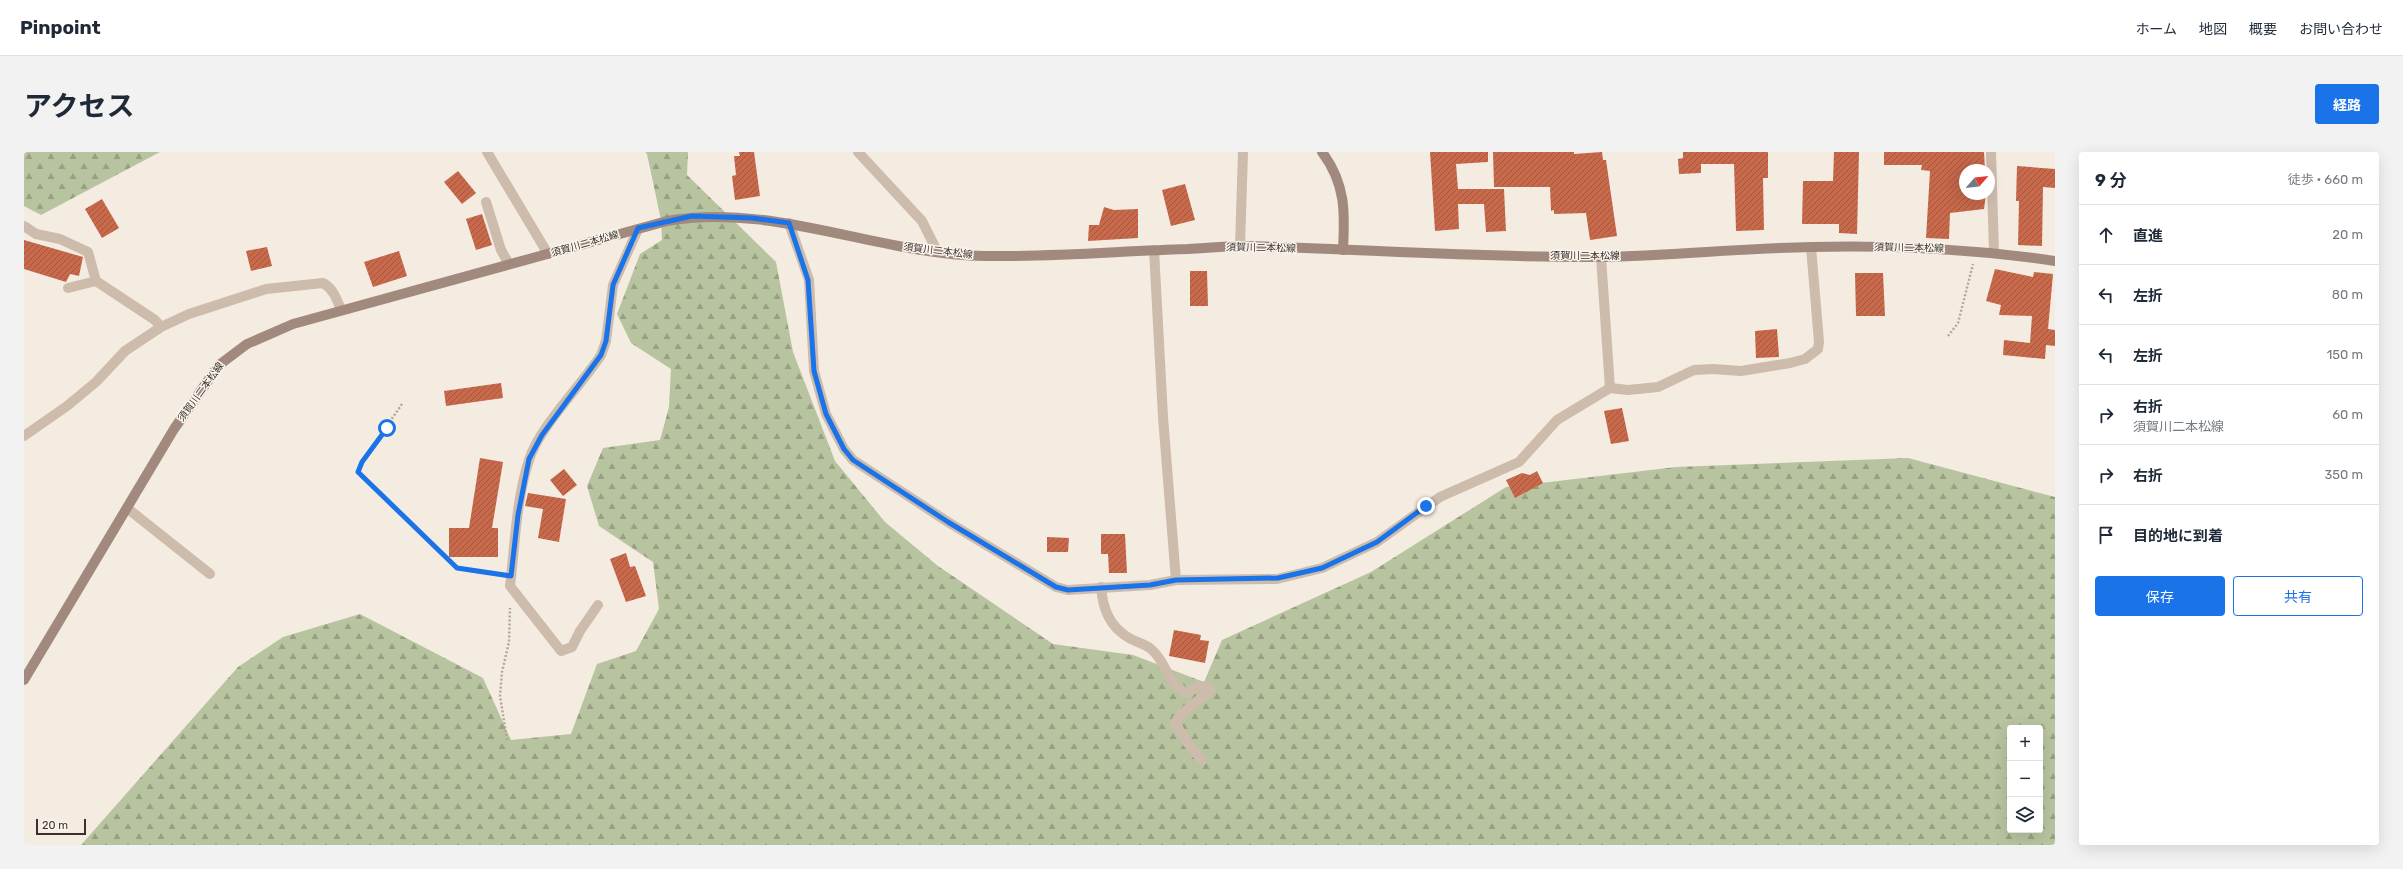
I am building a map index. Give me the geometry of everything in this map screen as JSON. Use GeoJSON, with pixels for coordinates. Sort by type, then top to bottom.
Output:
{"type":"FeatureCollection","features":[{"type":"Feature","properties":{"kind":"main road"},"geometry":{"type":"LineString","coordinates":[[1322,152],[1340,184],[1344,219],[1343,250]]}},
{"type":"Feature","properties":{"kind":"main road","name":"須賀川二本松線"},"geometry":{"type":"LineString","coordinates":[[24,680],[174,429],[219,365],[247,344],[273,332],[340,310],[638,228],[692,216],[752,218],[789,223],[911,249],[980,256],[1048,256],[1240,246],[1601,257],[1811,247],[1977,251],[2055,261]]}},
{"type":"Feature","properties":{"kind":"street"},"geometry":{"type":"LineString","coordinates":[[487,152],[548,254]]}},
{"type":"Feature","properties":{"kind":"street"},"geometry":{"type":"LineString","coordinates":[[858,152],[922,221],[937,251]]}},
{"type":"Feature","properties":{"kind":"street"},"geometry":{"type":"LineString","coordinates":[[1240,246],[1243,152]]}},
{"type":"Feature","properties":{"kind":"street"},"geometry":{"type":"LineString","coordinates":[[1991,152],[1994,252]]}},
{"type":"Feature","properties":{"kind":"street"},"geometry":{"type":"LineString","coordinates":[[486,202],[502,250],[509,264]]}},
{"type":"Feature","properties":{"kind":"street"},"geometry":{"type":"LineString","coordinates":[[789,223],[808,280],[814,371],[826,414],[844,449],[853,460],[948,522],[1046,582],[1068,590],[1150,585],[1176,580],[1278,578],[1322,568],[1377,542],[1440,497],[1519,462],[1557,420],[1610,388],[1628,390],[1658,387],[1694,370],[1713,369],[1741,371],[1805,359],[1818,349],[1819,342],[1811,247]]}},
{"type":"Feature","properties":{"kind":"street"},"geometry":{"type":"LineString","coordinates":[[24,226],[36,234],[60,239],[88,252],[96,281],[155,320],[161,327]]}},
{"type":"Feature","properties":{"kind":"street"},"geometry":{"type":"LineString","coordinates":[[598,605],[580,630],[572,648],[561,651],[510,581],[518,515],[529,459],[542,435],[601,355],[606,341],[613,285],[638,228]]}},
{"type":"Feature","properties":{"kind":"street"},"geometry":{"type":"LineString","coordinates":[[1154,250],[1163,417],[1176,580]]}},
{"type":"Feature","properties":{"kind":"street"},"geometry":{"type":"LineString","coordinates":[[1601,257],[1610,388]]}},
{"type":"Feature","properties":{"kind":"street"},"geometry":{"type":"LineString","coordinates":[[68,288],[96,281]]}},
{"type":"Feature","properties":{"kind":"street"},"geometry":{"type":"LineString","coordinates":[[24,436],[96,382],[125,351],[161,327],[189,314],[266,289],[324,283],[329,286],[335,295],[340,310]]}},
{"type":"Feature","properties":{"kind":"street"},"geometry":{"type":"LineString","coordinates":[[128,508],[210,574]]}},
{"type":"Feature","properties":{"kind":"street"},"geometry":{"type":"LineString","coordinates":[[1101,587],[1103,607],[1116,628],[1128,638],[1151,649],[1178,690],[1187,693],[1199,686],[1207,687],[1210,691],[1180,715],[1175,723],[1187,742],[1202,760]]}},
{"type":"Feature","properties":{"kind":"path"},"geometry":{"type":"LineString","coordinates":[[1948,336],[1958,323],[1977,251]]}},
{"type":"Feature","properties":{"kind":"path"},"geometry":{"type":"LineString","coordinates":[[402,404],[362,462],[358,472],[457,568],[510,581],[509,642],[502,672],[500,696],[507,740]]}},
{"type":"Feature","properties":{"kind":"green space"},"geometry":{"type":"Polygon","coordinates":[[[24,152],[160,152],[41,215],[24,206],[24,152]]]}},
{"type":"Feature","properties":{"kind":"green space"},"geometry":{"type":"Polygon","coordinates":[[[645,152],[688,152],[687,175],[776,262],[793,352],[835,461],[885,522],[938,566],[1053,644],[1133,655],[1204,682],[1222,640],[1371,572],[1506,487],[1676,467],[1908,458],[2055,497],[2055,845],[81,845],[238,667],[283,637],[360,614],[483,678],[511,740],[571,734],[597,664],[636,651],[659,609],[653,562],[599,526],[587,486],[603,448],[660,440],[669,407],[671,369],[631,343],[617,314],[640,254],[662,240],[661,220],[647,154],[645,152]]]}},
{"type":"Feature","properties":{"kind":"building"},"geometry":{"type":"Polygon","coordinates":[[[739,152],[754,152],[760,196],[735,200],[732,176],[736,175],[734,156],[740,156],[739,152]]]}},
{"type":"Feature","properties":{"kind":"building"},"geometry":{"type":"Polygon","coordinates":[[[1430,152],[1488,152],[1488,162],[1456,164],[1458,189],[1504,189],[1506,231],[1486,232],[1484,204],[1458,204],[1459,229],[1435,231],[1430,152]]]}},
{"type":"Feature","properties":{"kind":"building"},"geometry":{"type":"Polygon","coordinates":[[[1493,152],[1574,152],[1574,154],[1602,152],[1603,160],[1606,160],[1617,236],[1590,240],[1586,213],[1554,214],[1554,210],[1551,211],[1550,187],[1494,187],[1493,152]]]}},
{"type":"Feature","properties":{"kind":"building"},"geometry":{"type":"Polygon","coordinates":[[[1683,152],[1768,152],[1768,178],[1763,178],[1764,230],[1736,231],[1734,164],[1701,164],[1701,173],[1679,174],[1678,159],[1683,158],[1683,152]]]}},
{"type":"Feature","properties":{"kind":"building"},"geometry":{"type":"Polygon","coordinates":[[[1834,152],[1859,152],[1857,234],[1839,233],[1839,224],[1802,224],[1803,181],[1833,181],[1834,152]]]}},
{"type":"Feature","properties":{"kind":"building"},"geometry":{"type":"Polygon","coordinates":[[[1884,152],[1984,152],[1985,164],[1959,164],[1959,200],[1985,200],[1984,209],[1950,213],[1949,239],[1926,238],[1930,171],[1921,170],[1922,165],[1884,165],[1884,152]]]}},
{"type":"Feature","properties":{"kind":"building"},"geometry":{"type":"Polygon","coordinates":[[[2017,166],[2055,169],[2055,188],[2043,187],[2042,246],[2018,245],[2019,201],[2016,201],[2017,166]]]}},
{"type":"Feature","properties":{"kind":"building"},"geometry":{"type":"Polygon","coordinates":[[[458,171],[476,193],[462,204],[444,182],[458,171]]]}},
{"type":"Feature","properties":{"kind":"building"},"geometry":{"type":"Polygon","coordinates":[[[1185,184],[1195,220],[1171,226],[1162,190],[1185,184]]]}},
{"type":"Feature","properties":{"kind":"building"},"geometry":{"type":"Polygon","coordinates":[[[102,199],[119,228],[102,238],[85,209],[102,199]]]}},
{"type":"Feature","properties":{"kind":"building"},"geometry":{"type":"Polygon","coordinates":[[[1104,207],[1114,210],[1138,209],[1138,238],[1088,241],[1089,225],[1099,225],[1104,207]]]}},
{"type":"Feature","properties":{"kind":"building"},"geometry":{"type":"Polygon","coordinates":[[[482,214],[492,245],[476,250],[466,219],[482,214]]]}},
{"type":"Feature","properties":{"kind":"building"},"geometry":{"type":"Polygon","coordinates":[[[24,240],[83,257],[79,276],[70,274],[66,282],[24,269],[24,240]]]}},
{"type":"Feature","properties":{"kind":"building"},"geometry":{"type":"Polygon","coordinates":[[[267,247],[272,266],[251,271],[246,251],[267,247]]]}},
{"type":"Feature","properties":{"kind":"building"},"geometry":{"type":"Polygon","coordinates":[[[399,251],[407,276],[373,287],[364,262],[399,251]]]}},
{"type":"Feature","properties":{"kind":"building"},"geometry":{"type":"Polygon","coordinates":[[[1995,269],[2033,277],[2034,272],[2053,274],[2048,329],[2055,330],[2055,346],[2046,345],[2045,359],[2003,355],[2004,340],[2030,343],[2032,316],[1999,315],[2001,305],[1986,301],[1995,269]]]}},
{"type":"Feature","properties":{"kind":"building"},"geometry":{"type":"Polygon","coordinates":[[[1190,271],[1207,271],[1208,306],[1190,306],[1190,271]]]}},
{"type":"Feature","properties":{"kind":"building"},"geometry":{"type":"Polygon","coordinates":[[[1855,273],[1883,273],[1885,316],[1856,316],[1855,273]]]}},
{"type":"Feature","properties":{"kind":"building"},"geometry":{"type":"Polygon","coordinates":[[[1777,329],[1779,357],[1756,358],[1755,331],[1777,329]]]}},
{"type":"Feature","properties":{"kind":"building"},"geometry":{"type":"Polygon","coordinates":[[[501,383],[503,398],[446,406],[444,391],[501,383]]]}},
{"type":"Feature","properties":{"kind":"building"},"geometry":{"type":"Polygon","coordinates":[[[1622,408],[1629,441],[1611,444],[1604,411],[1622,408]]]}},
{"type":"Feature","properties":{"kind":"building"},"geometry":{"type":"Polygon","coordinates":[[[480,458],[503,462],[492,528],[498,528],[498,557],[449,557],[449,528],[469,528],[480,458]]]}},
{"type":"Feature","properties":{"kind":"building"},"geometry":{"type":"Polygon","coordinates":[[[564,469],[577,485],[563,496],[550,480],[564,469]]]}},
{"type":"Feature","properties":{"kind":"building"},"geometry":{"type":"Polygon","coordinates":[[[1537,471],[1543,483],[1515,498],[1506,480],[1522,473],[1530,475],[1537,471]]]}},
{"type":"Feature","properties":{"kind":"building"},"geometry":{"type":"Polygon","coordinates":[[[528,493],[566,499],[559,542],[538,538],[543,509],[525,506],[528,493]]]}},
{"type":"Feature","properties":{"kind":"building"},"geometry":{"type":"Polygon","coordinates":[[[1101,534],[1125,534],[1127,573],[1109,573],[1108,554],[1101,554],[1101,534]]]}},
{"type":"Feature","properties":{"kind":"building"},"geometry":{"type":"Polygon","coordinates":[[[1047,537],[1069,538],[1068,552],[1047,552],[1047,537]]]}},
{"type":"Feature","properties":{"kind":"building"},"geometry":{"type":"Polygon","coordinates":[[[626,553],[630,567],[635,566],[646,596],[626,602],[610,559],[626,553]]]}},
{"type":"Feature","properties":{"kind":"building"},"geometry":{"type":"Polygon","coordinates":[[[1174,630],[1201,635],[1200,640],[1209,641],[1205,663],[1169,656],[1174,630]]]}},
{"type":"Feature","properties":{"kind":"route"},"geometry":{"type":"LineString","coordinates":[[387,428],[362,462],[358,472],[457,568],[511,576],[518,515],[529,459],[542,435],[601,355],[606,341],[613,285],[638,228],[692,216],[752,218],[789,223],[808,280],[814,371],[826,414],[844,449],[853,460],[948,522],[1056,587],[1068,590],[1097,587],[1150,585],[1176,580],[1278,578],[1322,568],[1377,542],[1426,506]]}}]}
